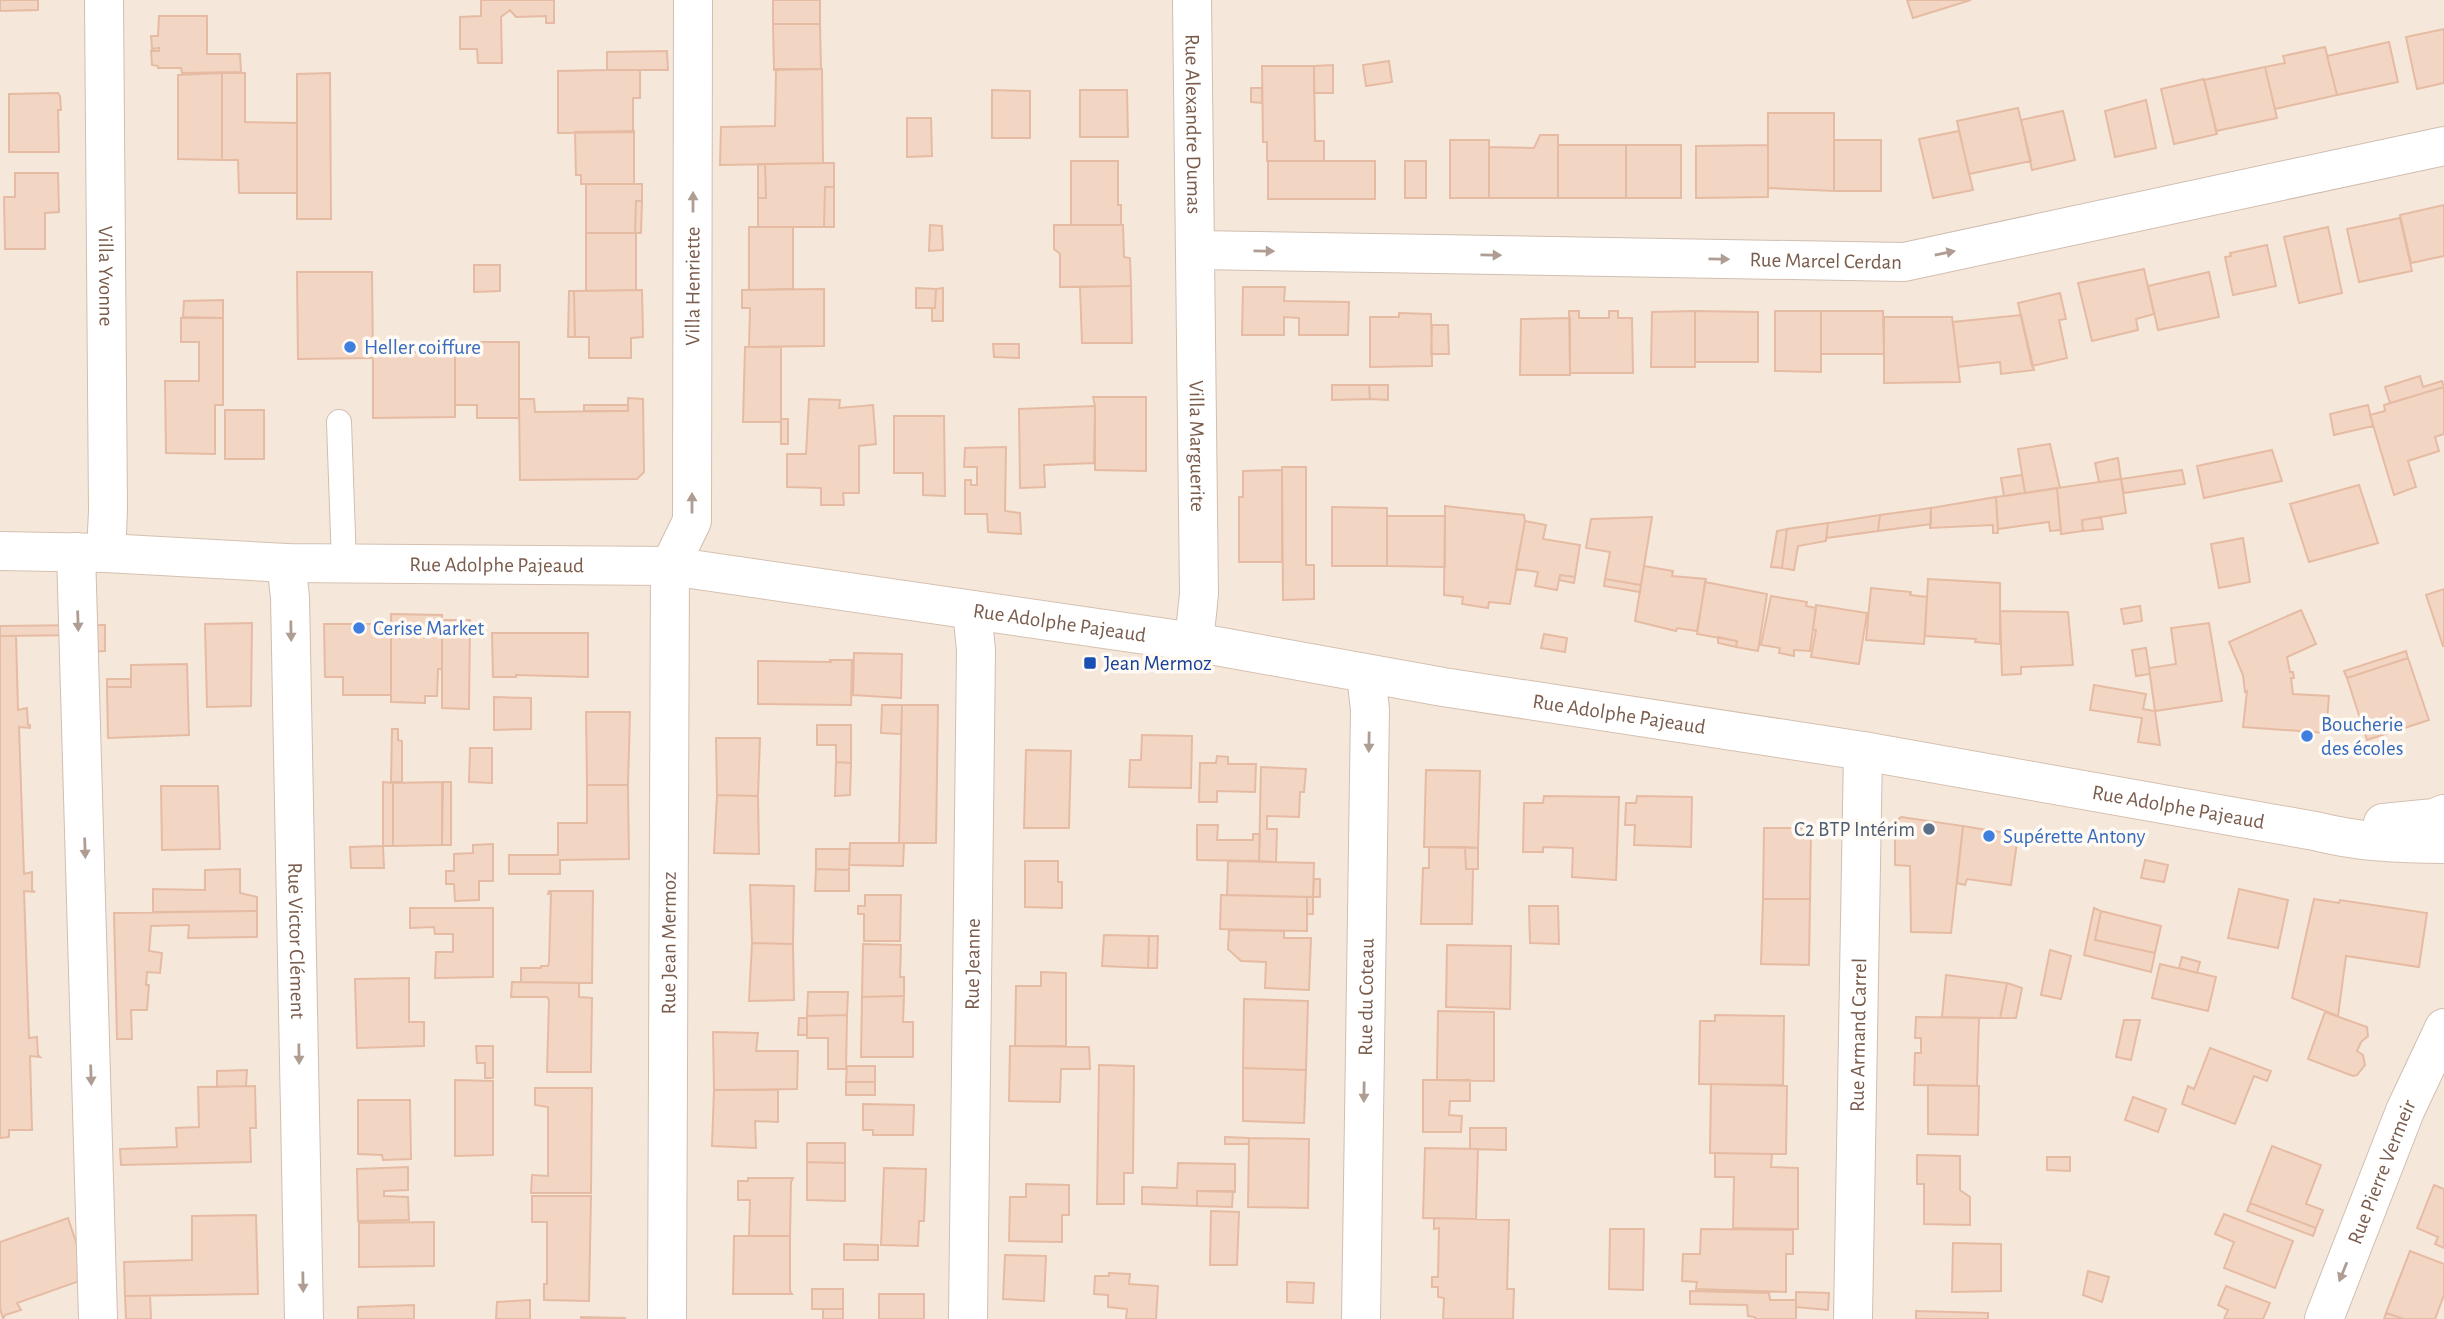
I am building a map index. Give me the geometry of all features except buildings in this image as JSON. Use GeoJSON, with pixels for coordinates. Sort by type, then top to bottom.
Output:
{"type":"FeatureCollection","features":[{"type":"Feature","properties":{"kind":"street","name":"Villa Yvonne"},"geometry":{"type":"LineString","coordinates":[[98,1319],[91,553],[108,511],[104,0]]}},
{"type":"Feature","properties":{"kind":"street","name":"Villa Henriette"},"geometry":{"type":"LineString","coordinates":[[670,566],[692,522],[693,0]]}},
{"type":"Feature","properties":{"kind":"street","name":"Rue Alexandre Dumas"},"geometry":{"type":"LineString","coordinates":[[1192,0],[1196,250]]}},
{"type":"Feature","properties":{"kind":"street","name":"Rue Marcel Cerdan"},"geometry":{"type":"LineString","coordinates":[[1196,250],[1903,262],[2444,146]]}},
{"type":"Feature","properties":{"kind":"street","name":"Villa Marguerite"},"geometry":{"type":"LineString","coordinates":[[1194,642],[1199,594],[1196,250]]}},
{"type":"Feature","properties":{"kind":"street","name":"Rue Adolphe Pajeaud"},"geometry":{"type":"LineString","coordinates":[[0,551],[286,563],[670,566],[1194,642],[1366,674],[1863,751],[2346,838],[2392,844],[2444,844]]}},
{"type":"Feature","properties":{"kind":"street","name":"Rue Victor Clément"},"geometry":{"type":"LineString","coordinates":[[286,563],[291,611],[304,1319]]}},
{"type":"Feature","properties":{"kind":"street","name":"Rue Jean Mermoz"},"geometry":{"type":"LineString","coordinates":[[667,1319],[670,566]]}},
{"type":"Feature","properties":{"kind":"street","name":"Rue Jeanne"},"geometry":{"type":"LineString","coordinates":[[968,1319],[976,650],[972,610]]}},
{"type":"Feature","properties":{"kind":"street","name":"Rue du Coteau"},"geometry":{"type":"LineString","coordinates":[[1361,1319],[1370,710],[1366,674]]}},
{"type":"Feature","properties":{"kind":"street","name":"Rue Armand Carrel"},"geometry":{"type":"LineString","coordinates":[[1853,1319],[1863,751]]}},
{"type":"Feature","properties":{"kind":"street","name":"Rue Adolphe Pajeaud"},"geometry":{"type":"LineString","coordinates":[[2315,831],[2349,824],[2434,818],[2444,814]]}},
{"type":"Feature","properties":{"kind":"street","name":"Rue Pierre Vermeir"},"geometry":{"type":"LineString","coordinates":[[2324,1319],[2404,1111],[2444,1028]]}},
{"type":"Feature","properties":{"kind":"lane"},"geometry":{"type":"LineString","coordinates":[[339,422],[344,564]]}},
{"type":"Feature","properties":{"kind":"shaded area"},"geometry":{"type":"Polygon","coordinates":[[[0,0],[2444,0],[2444,1319],[0,1319],[0,0]]]}},
{"type":"Feature","properties":{"kind":"place","name":"Heller coiffure"},"geometry":{"type":"Point","coordinates":[350,347]}},
{"type":"Feature","properties":{"kind":"place","name":"Cerise Market"},"geometry":{"type":"Point","coordinates":[359,628]}},
{"type":"Feature","properties":{"kind":"place","name":"Jean Mermoz"},"geometry":{"type":"Point","coordinates":[1090,663]}},
{"type":"Feature","properties":{"kind":"place","name":"Boucherie des écoles"},"geometry":{"type":"Point","coordinates":[2307,736]}},
{"type":"Feature","properties":{"kind":"place","name":"C2 BTP Intérim"},"geometry":{"type":"Point","coordinates":[1929,829]}},
{"type":"Feature","properties":{"kind":"place","name":"Supérette Antony"},"geometry":{"type":"Point","coordinates":[1989,836]}}]}
